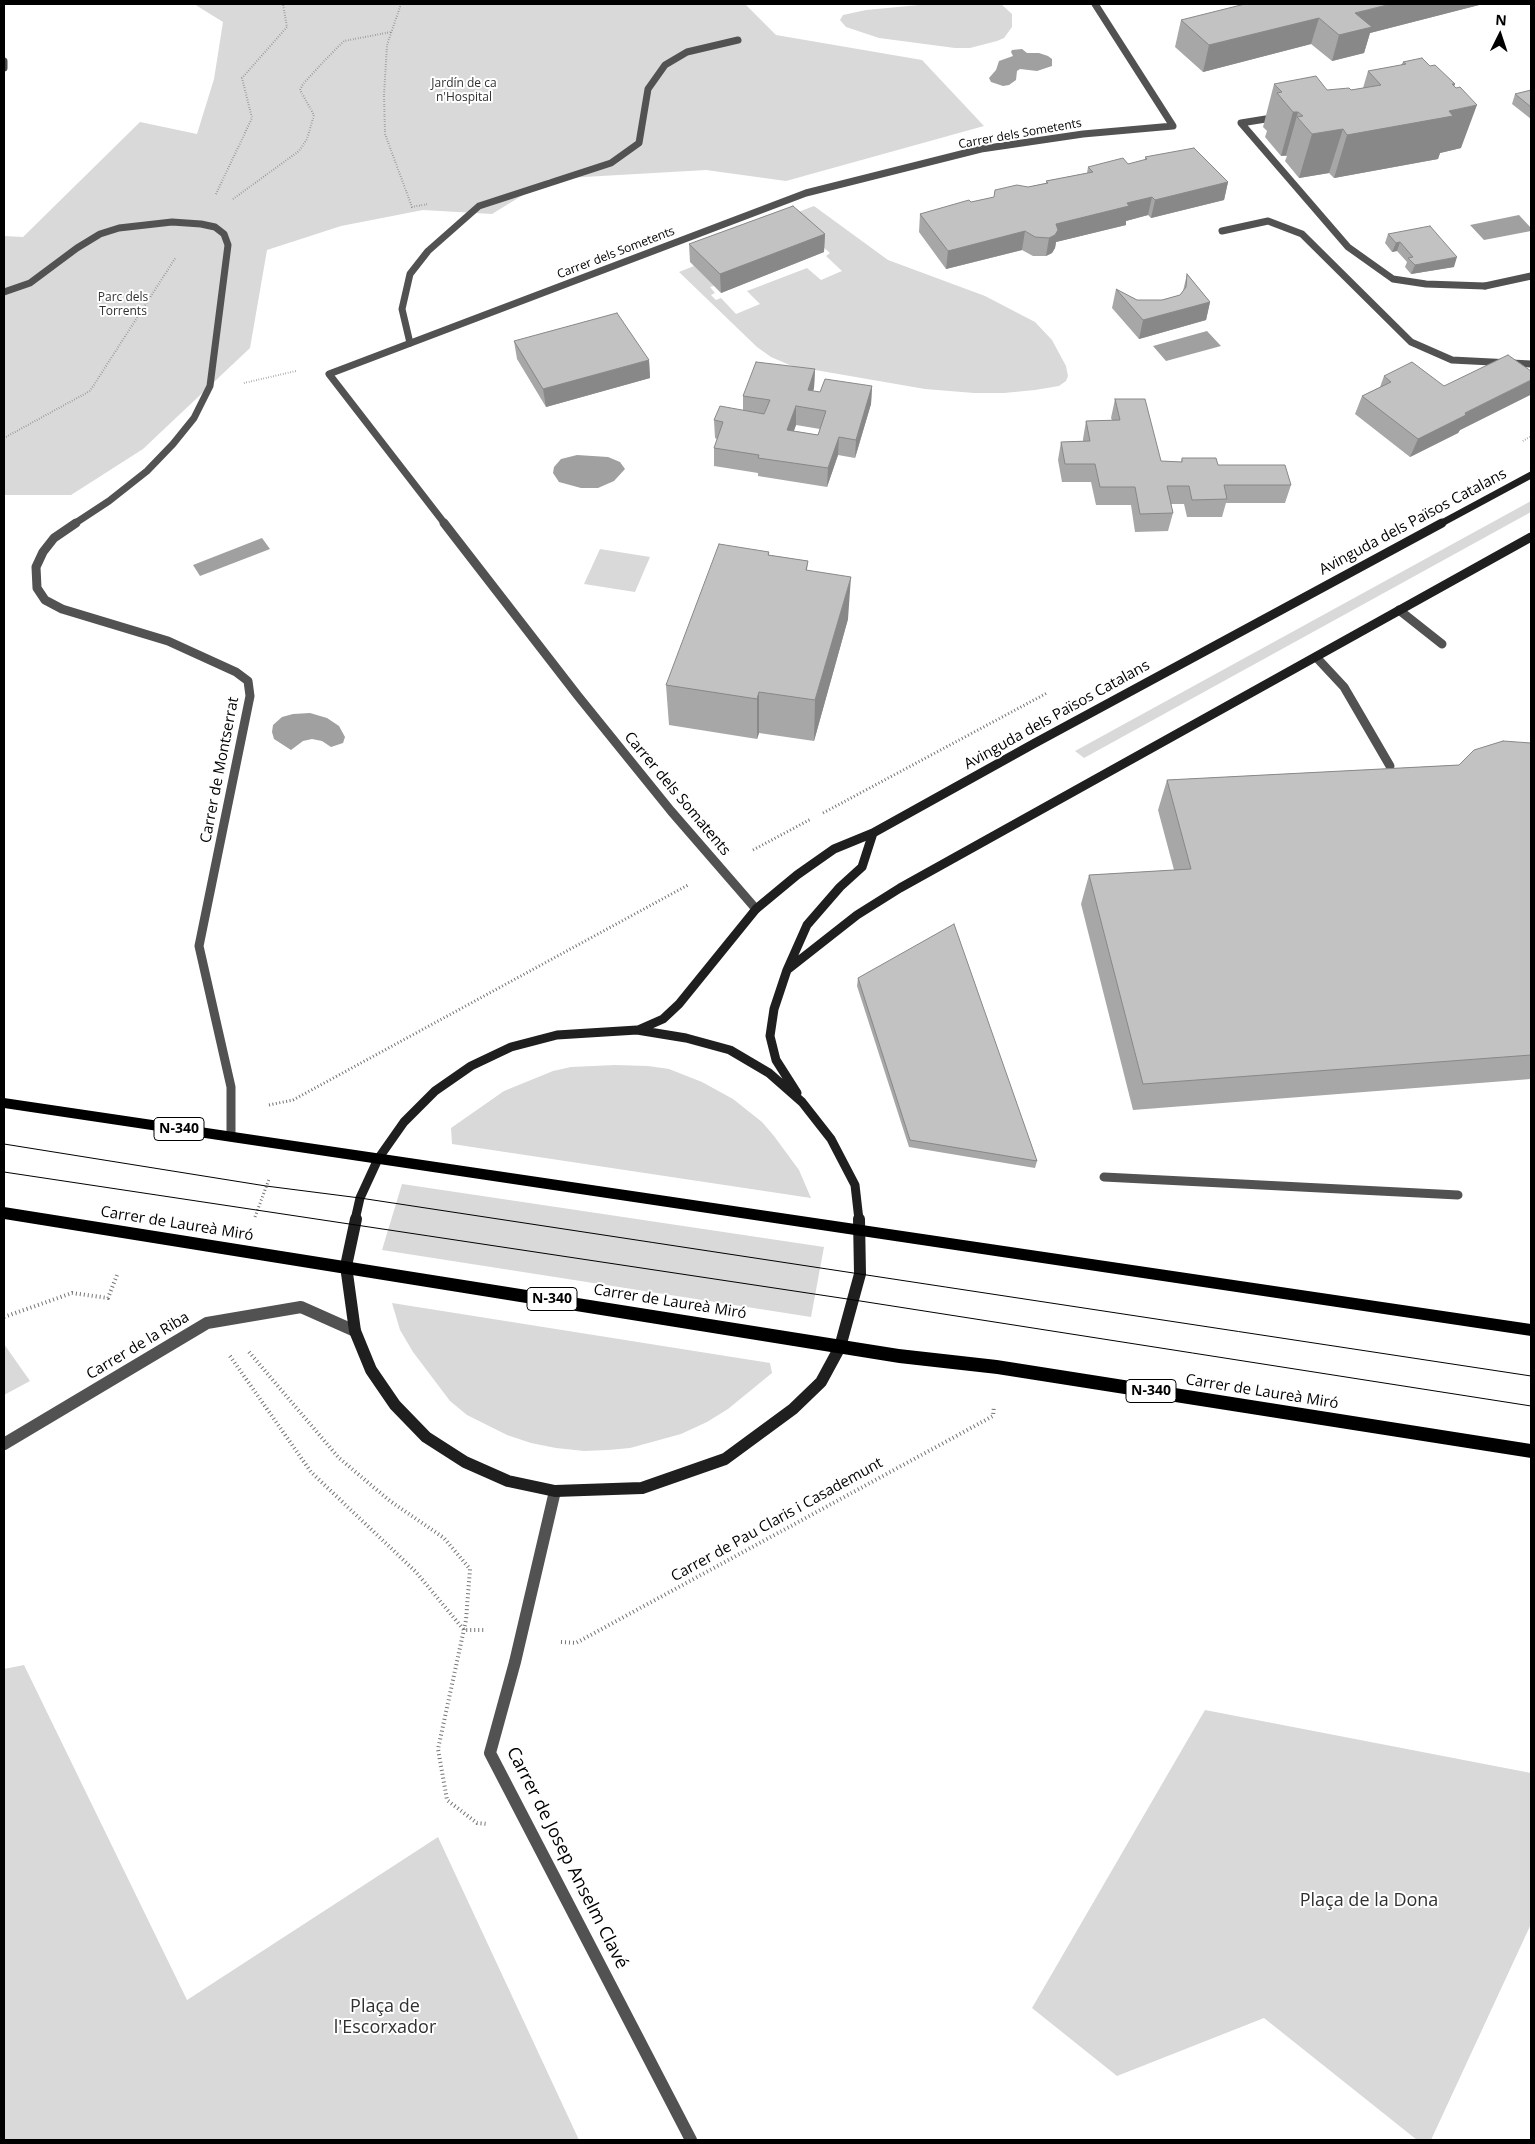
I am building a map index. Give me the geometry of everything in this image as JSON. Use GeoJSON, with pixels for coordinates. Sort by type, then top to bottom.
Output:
{"type":"FeatureCollection","features":[{"type":"Feature","properties":{"kind":"main road","name":"N-340"},"geometry":{"type":"LineString","coordinates":[[4,1103],[1531,1330]]}},
{"type":"Feature","properties":{"kind":"main road","name":"Carrer de Laureà Miró"},"geometry":{"type":"LineString","coordinates":[[4,1213],[346,1266],[899,1356],[996,1368],[1531,1451]]}},
{"type":"Feature","properties":{"kind":"street","name":"Carrer dels Sometents"},"geometry":{"type":"LineString","coordinates":[[329,374],[806,193],[981,149],[1083,134],[1173,126],[1095,4]]}},
{"type":"Feature","properties":{"kind":"street"},"geometry":{"type":"LineString","coordinates":[[410,343],[402,309],[410,274],[428,251],[479,206],[611,163],[639,143],[648,89],[665,65],[687,52],[738,40]]}},
{"type":"Feature","properties":{"kind":"street"},"geometry":{"type":"LineString","coordinates":[[4,61],[4,68]]}},
{"type":"Feature","properties":{"kind":"street"},"geometry":{"type":"LineString","coordinates":[[1290,115],[1241,123],[1348,247],[1394,279],[1426,284],[1485,286],[1531,276]]}},
{"type":"Feature","properties":{"kind":"street"},"geometry":{"type":"LineString","coordinates":[[1222,231],[1268,221],[1302,234],[1411,342],[1452,360],[1531,364]]}},
{"type":"Feature","properties":{"kind":"street","name":"Carrer de Montserrat"},"geometry":{"type":"LineString","coordinates":[[4,292],[30,282],[77,248],[100,234],[110,231],[146,224],[172,222],[215,227],[224,234],[228,245],[208,390],[194,418],[173,444],[147,470],[109,501],[54,538],[43,552],[36,567],[36,578],[37,588],[45,600],[62,609],[168,641],[236,672],[248,681],[250,696],[199,946],[231,1087],[231,1136]]}},
{"type":"Feature","properties":{"kind":"street","name":"Carrer dels Somatents"},"geometry":{"type":"LineString","coordinates":[[329,374],[578,696],[671,811],[756,909]]}},
{"type":"Feature","properties":{"kind":"street","name":"Avinguda dels Països Catalans"},"geometry":{"type":"LineString","coordinates":[[637,1030],[663,1019],[679,1004],[756,909],[783,886],[834,849],[873,833],[1035,743],[1531,475]]}},
{"type":"Feature","properties":{"kind":"street"},"geometry":{"type":"LineString","coordinates":[[787,970],[857,915],[900,888],[1531,537]]}},
{"type":"Feature","properties":{"kind":"street"},"geometry":{"type":"LineString","coordinates":[[1399,610],[1442,644]]}},
{"type":"Feature","properties":{"kind":"street"},"geometry":{"type":"LineString","coordinates":[[1316,657],[1344,687],[1390,766]]}},
{"type":"Feature","properties":{"kind":"street"},"geometry":{"type":"LineString","coordinates":[[802,1102],[769,1073],[730,1050],[686,1038],[637,1030],[557,1035],[511,1047],[471,1066],[435,1091],[404,1122],[378,1159],[360,1198],[346,1266],[355,1331],[376,1377],[395,1405],[426,1437],[465,1462],[508,1481],[554,1491],[642,1488],[725,1460],[794,1409],[821,1382],[840,1346],[860,1274],[860,1230],[855,1185],[831,1139],[802,1102],[776,1060],[770,1036],[774,1008],[787,970],[807,924],[840,887],[862,867],[873,833]]}},
{"type":"Feature","properties":{"kind":"street"},"geometry":{"type":"LineString","coordinates":[[1104,1177],[1458,1195]]}},
{"type":"Feature","properties":{"kind":"street","name":"Carrer de la Riba"},"geometry":{"type":"LineString","coordinates":[[4,1444],[207,1323],[302,1307],[355,1331]]}},
{"type":"Feature","properties":{"kind":"street","name":"Carrer de Josep Anselm Clavé"},"geometry":{"type":"LineString","coordinates":[[554,1491],[515,1662],[490,1752],[691,2140]]}},
{"type":"Feature","properties":{"kind":"path"},"geometry":{"type":"LineString","coordinates":[[216,195],[252,118],[242,78],[287,27],[283,4]]}},
{"type":"Feature","properties":{"kind":"path"},"geometry":{"type":"LineString","coordinates":[[401,4],[387,45],[384,134],[398,164],[412,207],[460,198],[479,206]]}},
{"type":"Feature","properties":{"kind":"path"},"geometry":{"type":"LineString","coordinates":[[231,200],[299,151],[307,139],[314,115],[300,90],[303,84],[326,59],[344,41],[391,32]]}},
{"type":"Feature","properties":{"kind":"path"},"geometry":{"type":"LineString","coordinates":[[4,438],[90,391],[179,252]]}},
{"type":"Feature","properties":{"kind":"path"},"geometry":{"type":"LineString","coordinates":[[208,390],[301,370],[329,374]]}},
{"type":"Feature","properties":{"kind":"path"},"geometry":{"type":"LineString","coordinates":[[284,1103],[293,1100],[645,908]]}},
{"type":"Feature","properties":{"kind":"path"},"geometry":{"type":"LineString","coordinates":[[242,1250],[282,1144]]}},
{"type":"Feature","properties":{"kind":"path"},"geometry":{"type":"LineString","coordinates":[[4,1317],[72,1293],[108,1298],[117,1275]]}},
{"type":"Feature","properties":{"kind":"path"},"geometry":{"type":"LineString","coordinates":[[233,1319],[236,1336],[339,1458],[390,1501],[444,1538],[470,1569],[466,1620],[438,1748],[447,1800],[477,1823],[529,1827]]}},
{"type":"Feature","properties":{"kind":"path"},"geometry":{"type":"LineString","coordinates":[[207,1323],[311,1472],[416,1572],[464,1630]]}},
{"type":"Feature","properties":{"kind":"path","name":"Carrer de Pau Claris i Casademunt"},"geometry":{"type":"LineString","coordinates":[[561,1642],[576,1643],[993,1416],[994,1406]]}},
{"type":"Feature","properties":{"kind":"path"},"geometry":{"type":"LineString","coordinates":[[464,1630],[486,1630]]}},
{"type":"Feature","properties":{"kind":"green space","name":"Parc dels Torrents"},"geometry":{"type":"Polygon","coordinates":[[[194,4],[745,4],[776,35],[922,60],[984,126],[786,181],[706,170],[549,179],[492,214],[423,210],[341,226],[267,250],[250,348],[143,449],[71,495],[4,495],[4,236],[23,237],[140,122],[197,134],[214,79],[223,22],[194,4]]]}},
{"type":"Feature","properties":{"kind":"green space"},"geometry":{"type":"Polygon","coordinates":[[[930,4],[1001,4],[1012,14],[1012,27],[1004,38],[997,41],[970,48],[955,48],[879,38],[846,27],[840,20],[843,15],[866,10],[930,4]]]}},
{"type":"Feature","properties":{"kind":"green space"},"geometry":{"type":"Polygon","coordinates":[[[814,206],[888,260],[985,296],[1035,322],[1052,340],[1066,366],[1068,376],[1066,381],[1059,386],[1035,390],[974,393],[925,389],[792,366],[771,357],[757,347],[679,272],[694,266],[714,286],[710,287],[715,293],[711,295],[716,300],[721,298],[736,314],[760,304],[747,291],[807,268],[821,280],[842,271],[826,256],[830,253],[788,216],[814,206]]]}},
{"type":"Feature","properties":{"kind":"green space"},"geometry":{"type":"Polygon","coordinates":[[[1531,501],[1531,512],[1084,758],[1075,751],[1531,501]]]}},
{"type":"Feature","properties":{"kind":"green space"},"geometry":{"type":"Polygon","coordinates":[[[600,549],[650,557],[635,592],[584,584],[600,549]]]}},
{"type":"Feature","properties":{"kind":"green space"},"geometry":{"type":"Polygon","coordinates":[[[615,1065],[669,1069],[702,1082],[733,1099],[762,1122],[774,1136],[799,1170],[811,1198],[452,1144],[451,1128],[504,1091],[553,1071],[571,1067],[615,1065]]]}},
{"type":"Feature","properties":{"kind":"green space"},"geometry":{"type":"Polygon","coordinates":[[[402,1184],[824,1247],[811,1317],[382,1250],[402,1184]]]}},
{"type":"Feature","properties":{"kind":"green space"},"geometry":{"type":"Polygon","coordinates":[[[392,1303],[770,1363],[772,1373],[728,1409],[707,1422],[681,1434],[630,1448],[584,1451],[556,1448],[531,1443],[507,1435],[467,1415],[450,1401],[413,1352],[400,1330],[392,1303]]]}},
{"type":"Feature","properties":{"kind":"green space"},"geometry":{"type":"Polygon","coordinates":[[[4,1344],[30,1381],[4,1395],[4,1344]]]}},
{"type":"Feature","properties":{"kind":"green space","name":"Plaça de l'Escorxador"},"geometry":{"type":"Polygon","coordinates":[[[24,1665],[187,2000],[438,1837],[579,2140],[4,2140],[4,1669],[24,1665]]]}},
{"type":"Feature","properties":{"kind":"green space","name":"Plaça de la Dona"},"geometry":{"type":"Polygon","coordinates":[[[1205,1710],[1531,1773],[1531,1924],[1431,2140],[1417,2140],[1264,2018],[1117,2076],[1032,2008],[1205,1710]]]}},
{"type":"Feature","properties":{"kind":"shaded area"},"geometry":{"type":"Polygon","coordinates":[[[1022,49],[1027,53],[1039,53],[1048,56],[1052,59],[1052,66],[1037,71],[1020,69],[1017,71],[1016,80],[1009,85],[1003,86],[991,82],[989,78],[996,70],[999,61],[1013,56],[1012,50],[1022,49]]]}},
{"type":"Feature","properties":{"kind":"shaded area"},"geometry":{"type":"Polygon","coordinates":[[[1519,215],[1531,228],[1531,231],[1484,240],[1470,225],[1519,215]]]}},
{"type":"Feature","properties":{"kind":"shaded area"},"geometry":{"type":"Polygon","coordinates":[[[1207,331],[1221,346],[1166,361],[1153,346],[1207,331]]]}},
{"type":"Feature","properties":{"kind":"shaded area"},"geometry":{"type":"Polygon","coordinates":[[[577,455],[608,457],[620,462],[625,469],[614,481],[598,488],[581,488],[559,482],[553,473],[554,467],[561,459],[577,455]]]}},
{"type":"Feature","properties":{"kind":"shaded area"},"geometry":{"type":"Polygon","coordinates":[[[262,538],[270,549],[200,576],[193,565],[262,538]]]}},
{"type":"Feature","properties":{"kind":"shaded area"},"geometry":{"type":"Polygon","coordinates":[[[310,713],[327,718],[339,726],[345,737],[343,743],[331,747],[322,741],[312,739],[303,741],[291,750],[274,739],[273,725],[282,717],[310,713]]]}},
{"type":"Feature","properties":{"kind":"building"},"geometry":{"type":"Polygon","coordinates":[[[1245,4],[1391,4],[1355,13],[1372,27],[1339,35],[1319,18],[1209,45],[1181,20],[1245,4]]]}},
{"type":"Feature","properties":{"kind":"building"},"geometry":{"type":"Polygon","coordinates":[[[1422,58],[1430,66],[1435,65],[1455,84],[1452,84],[1456,88],[1460,87],[1477,105],[1449,111],[1453,116],[1347,135],[1343,129],[1312,134],[1297,117],[1303,116],[1298,112],[1293,112],[1277,93],[1282,92],[1274,84],[1316,76],[1327,90],[1349,88],[1351,90],[1381,85],[1368,71],[1406,64],[1403,62],[1422,58]]]}},
{"type":"Feature","properties":{"kind":"building"},"geometry":{"type":"Polygon","coordinates":[[[1531,90],[1531,107],[1515,94],[1531,90]]]}},
{"type":"Feature","properties":{"kind":"building"},"geometry":{"type":"Polygon","coordinates":[[[1194,148],[1228,182],[1155,200],[1152,197],[1127,203],[1129,206],[1056,224],[1058,230],[1055,235],[1049,238],[1035,237],[1025,231],[948,251],[920,214],[969,200],[971,202],[994,197],[995,190],[1017,185],[1028,187],[1048,183],[1046,181],[1093,172],[1088,167],[1123,158],[1128,164],[1147,159],[1145,157],[1194,148]]]}},
{"type":"Feature","properties":{"kind":"building"},"geometry":{"type":"Polygon","coordinates":[[[793,206],[825,234],[720,274],[689,244],[793,206]]]}},
{"type":"Feature","properties":{"kind":"building"},"geometry":{"type":"Polygon","coordinates":[[[1430,226],[1457,257],[1415,265],[1408,258],[1413,257],[1400,242],[1396,243],[1388,234],[1430,226]]]}},
{"type":"Feature","properties":{"kind":"building"},"geometry":{"type":"Polygon","coordinates":[[[1187,274],[1210,302],[1143,320],[1116,289],[1137,300],[1162,300],[1180,295],[1186,287],[1187,274]]]}},
{"type":"Feature","properties":{"kind":"building"},"geometry":{"type":"Polygon","coordinates":[[[617,313],[649,360],[543,389],[514,341],[617,313]]]}},
{"type":"Feature","properties":{"kind":"building"},"geometry":{"type":"Polygon","coordinates":[[[1508,355],[1531,371],[1531,380],[1418,439],[1362,396],[1391,382],[1384,376],[1412,362],[1444,386],[1508,355]]]}},
{"type":"Feature","properties":{"kind":"building"},"geometry":{"type":"Polygon","coordinates":[[[756,362],[815,369],[808,390],[820,392],[825,379],[872,386],[856,440],[839,437],[828,468],[758,458],[759,455],[714,448],[723,422],[714,420],[720,406],[764,414],[770,400],[743,396],[756,362]],[[796,406],[787,430],[818,435],[826,411],[796,406]]]}},
{"type":"Feature","properties":{"kind":"building"},"geometry":{"type":"Polygon","coordinates":[[[1115,399],[1145,399],[1161,461],[1182,462],[1182,458],[1216,458],[1218,465],[1285,465],[1291,485],[1224,485],[1227,499],[1192,500],[1189,486],[1167,486],[1173,513],[1140,514],[1135,487],[1100,487],[1095,464],[1065,464],[1061,442],[1090,441],[1086,421],[1120,420],[1115,399]]]}},
{"type":"Feature","properties":{"kind":"building"},"geometry":{"type":"Polygon","coordinates":[[[719,544],[769,552],[768,555],[808,561],[806,570],[851,577],[815,700],[759,692],[757,699],[666,685],[719,544]]]}},
{"type":"Feature","properties":{"kind":"building"},"geometry":{"type":"Polygon","coordinates":[[[1503,741],[1531,743],[1531,1055],[1143,1084],[1089,875],[1191,869],[1167,780],[1459,765],[1474,750],[1503,741]]]}},
{"type":"Feature","properties":{"kind":"building"},"geometry":{"type":"Polygon","coordinates":[[[954,924],[1037,1161],[910,1140],[858,978],[954,924]]]}},
{"type":"Feature","properties":{"kind":"tram line"},"geometry":{"type":"LineString","coordinates":[[4,1144],[266,1186],[360,1198],[1531,1376]]}},
{"type":"Feature","properties":{"kind":"tram line"},"geometry":{"type":"LineString","coordinates":[[4,1172],[854,1300],[1531,1406]]}},
{"type":"Feature","properties":{"kind":"park label","name":"Jardín de ca n'Hospital"},"geometry":{"type":"Point","coordinates":[464,91]}}]}
